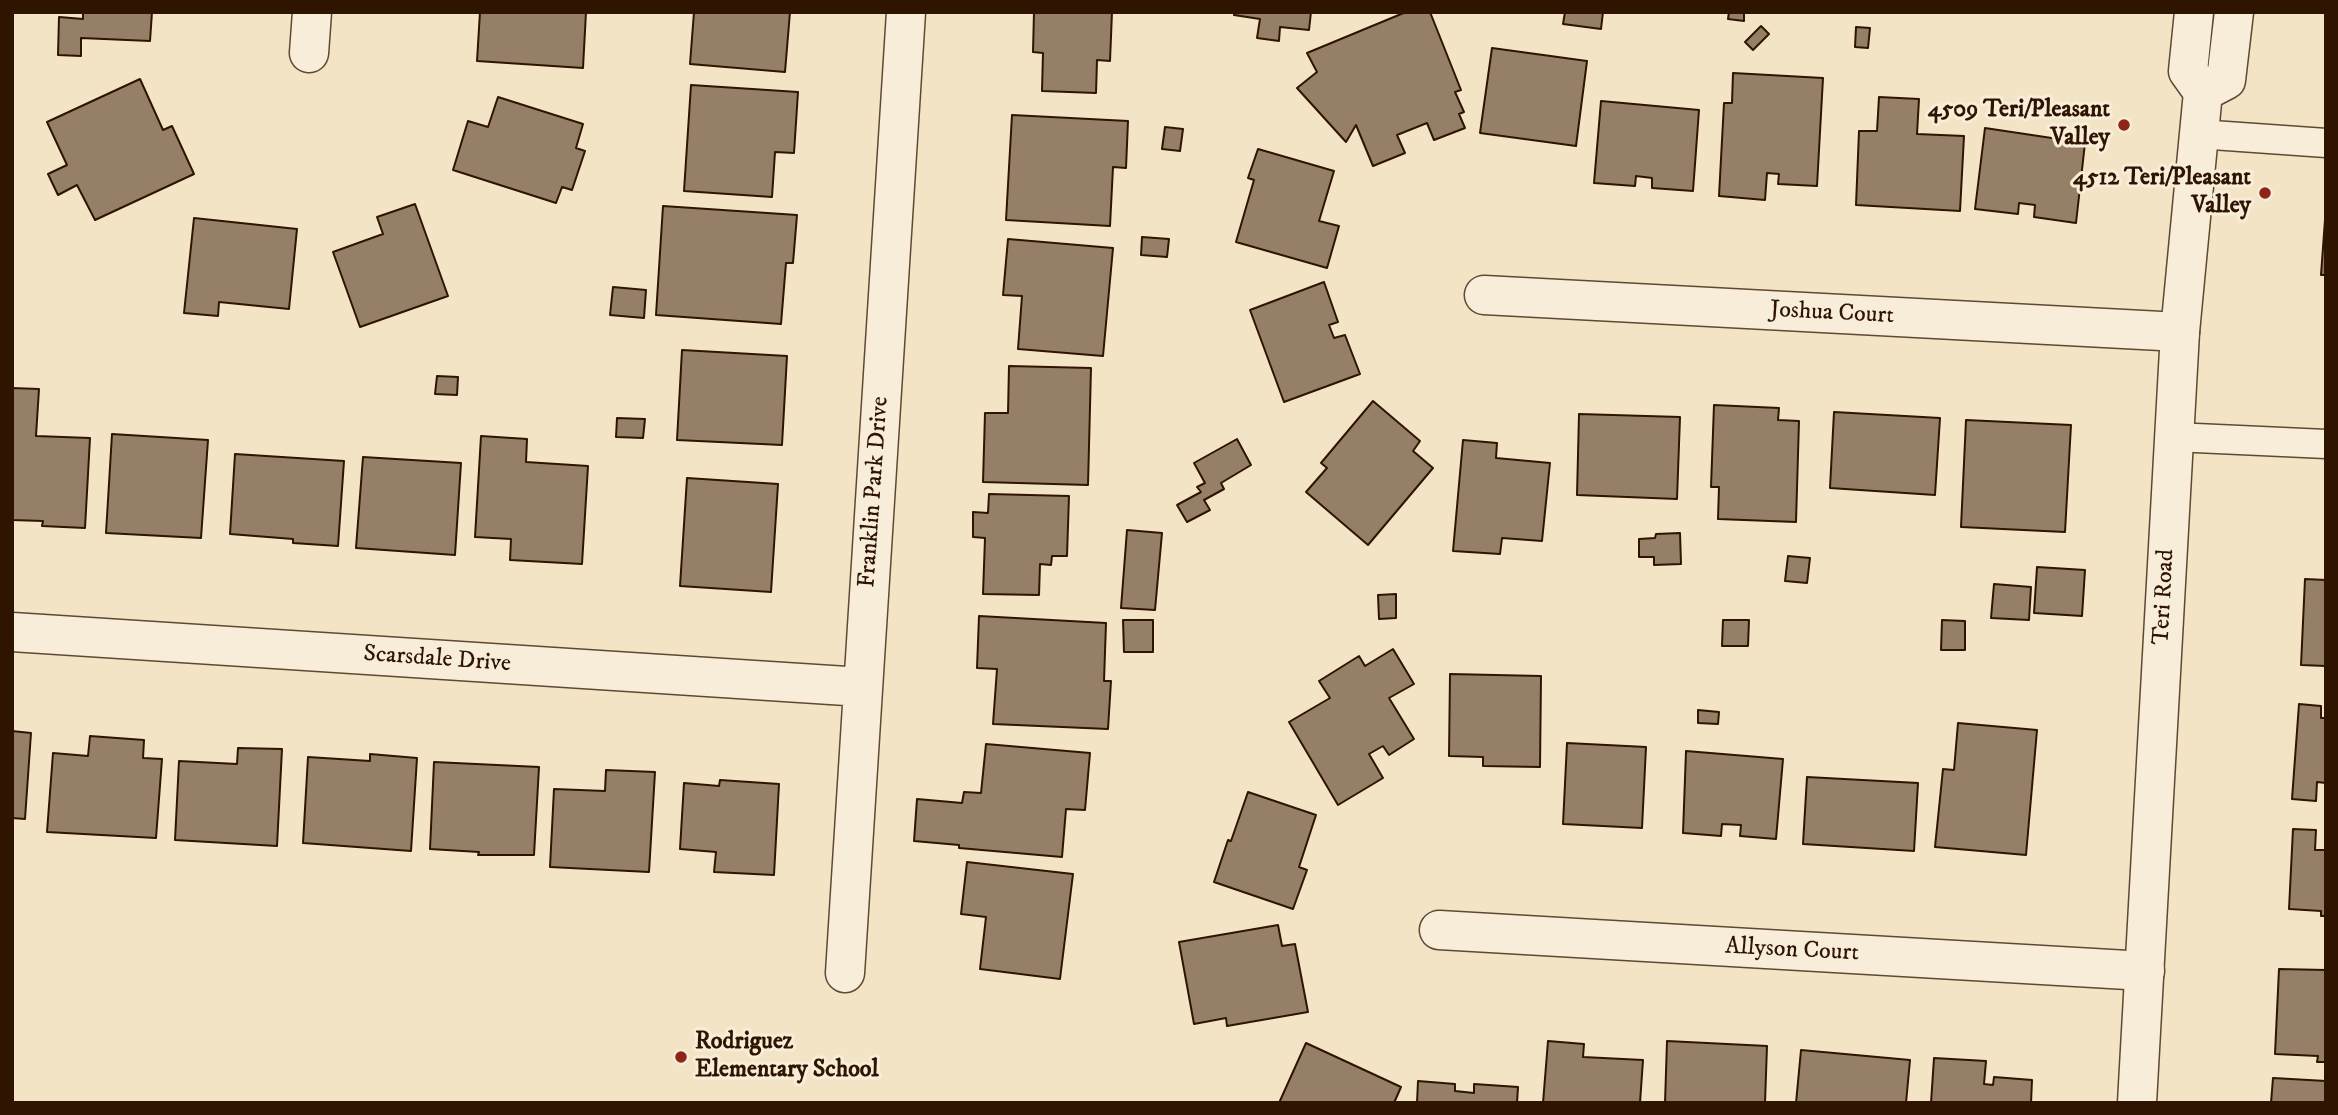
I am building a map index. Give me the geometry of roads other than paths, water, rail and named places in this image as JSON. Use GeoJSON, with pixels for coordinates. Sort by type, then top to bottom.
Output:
{"type":"FeatureCollection","features":[{"type":"Feature","properties":{"kind":"street"},"geometry":{"type":"LineString","coordinates":[[309,53],[312,12]]}},
{"type":"Feature","properties":{"kind":"street","name":"Franklin Park Drive"},"geometry":{"type":"LineString","coordinates":[[845,973],[906,12]]}},
{"type":"Feature","properties":{"kind":"street"},"geometry":{"type":"LineString","coordinates":[[2194,12],[2188,71],[2203,92],[2226,80],[2234,12]]}},
{"type":"Feature","properties":{"kind":"street","name":"Teri Road"},"geometry":{"type":"LineString","coordinates":[[2137,1103],[2180,332],[2203,92]]}},
{"type":"Feature","properties":{"kind":"street","name":"Joshua Court"},"geometry":{"type":"LineString","coordinates":[[1484,295],[2180,332]]}},
{"type":"Feature","properties":{"kind":"street","name":"Scarsdale Drive"},"geometry":{"type":"LineString","coordinates":[[12,632],[862,687]]}},
{"type":"Feature","properties":{"kind":"street","name":"Allyson Court"},"geometry":{"type":"LineString","coordinates":[[1440,930],[2145,971]]}},
{"type":"Feature","properties":{"kind":"lane"},"geometry":{"type":"LineString","coordinates":[[2198,134],[2326,143]]}},
{"type":"Feature","properties":{"kind":"lane"},"geometry":{"type":"LineString","coordinates":[[2174,437],[2326,444]]}},
{"type":"Feature","properties":{"kind":"place","name":"4509 Teri/Pleasant Valley"},"geometry":{"type":"Point","coordinates":[2124,125]}},
{"type":"Feature","properties":{"kind":"place","name":"4512 Teri/Pleasant Valley"},"geometry":{"type":"Point","coordinates":[2265,193]}},
{"type":"Feature","properties":{"kind":"place","name":"Rodriguez Elementary School"},"geometry":{"type":"Point","coordinates":[681,1057]}}]}
